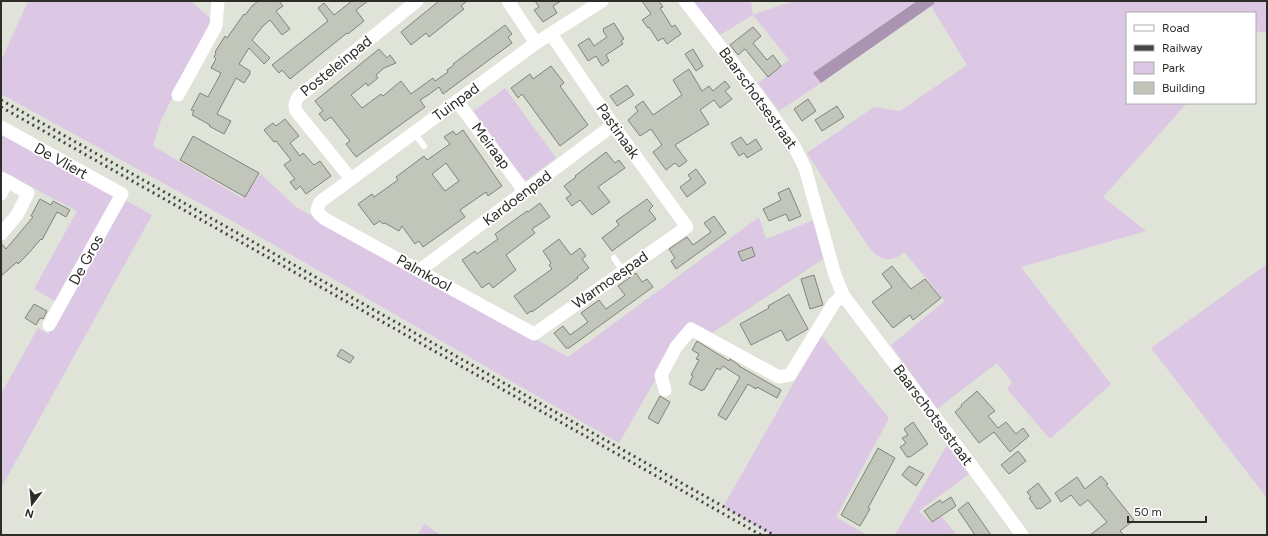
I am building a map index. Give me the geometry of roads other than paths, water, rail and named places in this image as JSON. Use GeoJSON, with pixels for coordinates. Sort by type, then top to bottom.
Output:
{"type":"FeatureCollection","features":[{"type":"Feature","properties":{"kind":"street"},"geometry":{"type":"LineString","coordinates":[[178,95],[216,26],[218,1]]}},
{"type":"Feature","properties":{"kind":"street","name":"Posteleinpad"},"geometry":{"type":"LineString","coordinates":[[351,179],[296,110],[295,101],[417,1]]}},
{"type":"Feature","properties":{"kind":"street"},"geometry":{"type":"LineString","coordinates":[[508,1],[536,43]]}},
{"type":"Feature","properties":{"kind":"street","name":"Tuinpad"},"geometry":{"type":"LineString","coordinates":[[317,210],[320,202],[456,101],[536,43],[602,1]]}},
{"type":"Feature","properties":{"kind":"street","name":"Baarschotsestraat"},"geometry":{"type":"LineString","coordinates":[[684,1],[760,98],[793,144],[805,168],[835,275],[843,296],[1022,535]]}},
{"type":"Feature","properties":{"kind":"street","name":"Pastinaak"},"geometry":{"type":"LineString","coordinates":[[551,34],[613,125],[687,226]]}},
{"type":"Feature","properties":{"kind":"street","name":"Meiraap"},"geometry":{"type":"LineString","coordinates":[[456,101],[525,192]]}},
{"type":"Feature","properties":{"kind":"street","name":"Kardoenpad"},"geometry":{"type":"LineString","coordinates":[[420,270],[613,125]]}},
{"type":"Feature","properties":{"kind":"street","name":"De Vliert"},"geometry":{"type":"LineString","coordinates":[[1,127],[122,194]]}},
{"type":"Feature","properties":{"kind":"street"},"geometry":{"type":"LineString","coordinates":[[1,194],[4,180],[28,194],[17,215],[1,234]]}},
{"type":"Feature","properties":{"kind":"street","name":"De Gros"},"geometry":{"type":"LineString","coordinates":[[49,325],[122,194]]}},
{"type":"Feature","properties":{"kind":"street","name":"Palmkool"},"geometry":{"type":"LineString","coordinates":[[317,210],[322,217],[534,334]]}},
{"type":"Feature","properties":{"kind":"street","name":"Warmoespad"},"geometry":{"type":"LineString","coordinates":[[534,334],[687,226]]}},
{"type":"Feature","properties":{"kind":"street"},"geometry":{"type":"LineString","coordinates":[[665,390],[661,375],[676,347],[691,329],[779,377],[790,375],[834,303],[843,296]]}},
{"type":"Feature","properties":{"kind":"lane"},"geometry":{"type":"LineString","coordinates":[[414,133],[424,146]]}},
{"type":"Feature","properties":{"kind":"lane"},"geometry":{"type":"LineString","coordinates":[[614,258],[623,271]]}},
{"type":"Feature","properties":{"kind":"railway"},"geometry":{"type":"LineString","coordinates":[[1,100],[774,535]]}},
{"type":"Feature","properties":{"kind":"railway"},"geometry":{"type":"LineString","coordinates":[[1,107],[761,535]]}}]}
